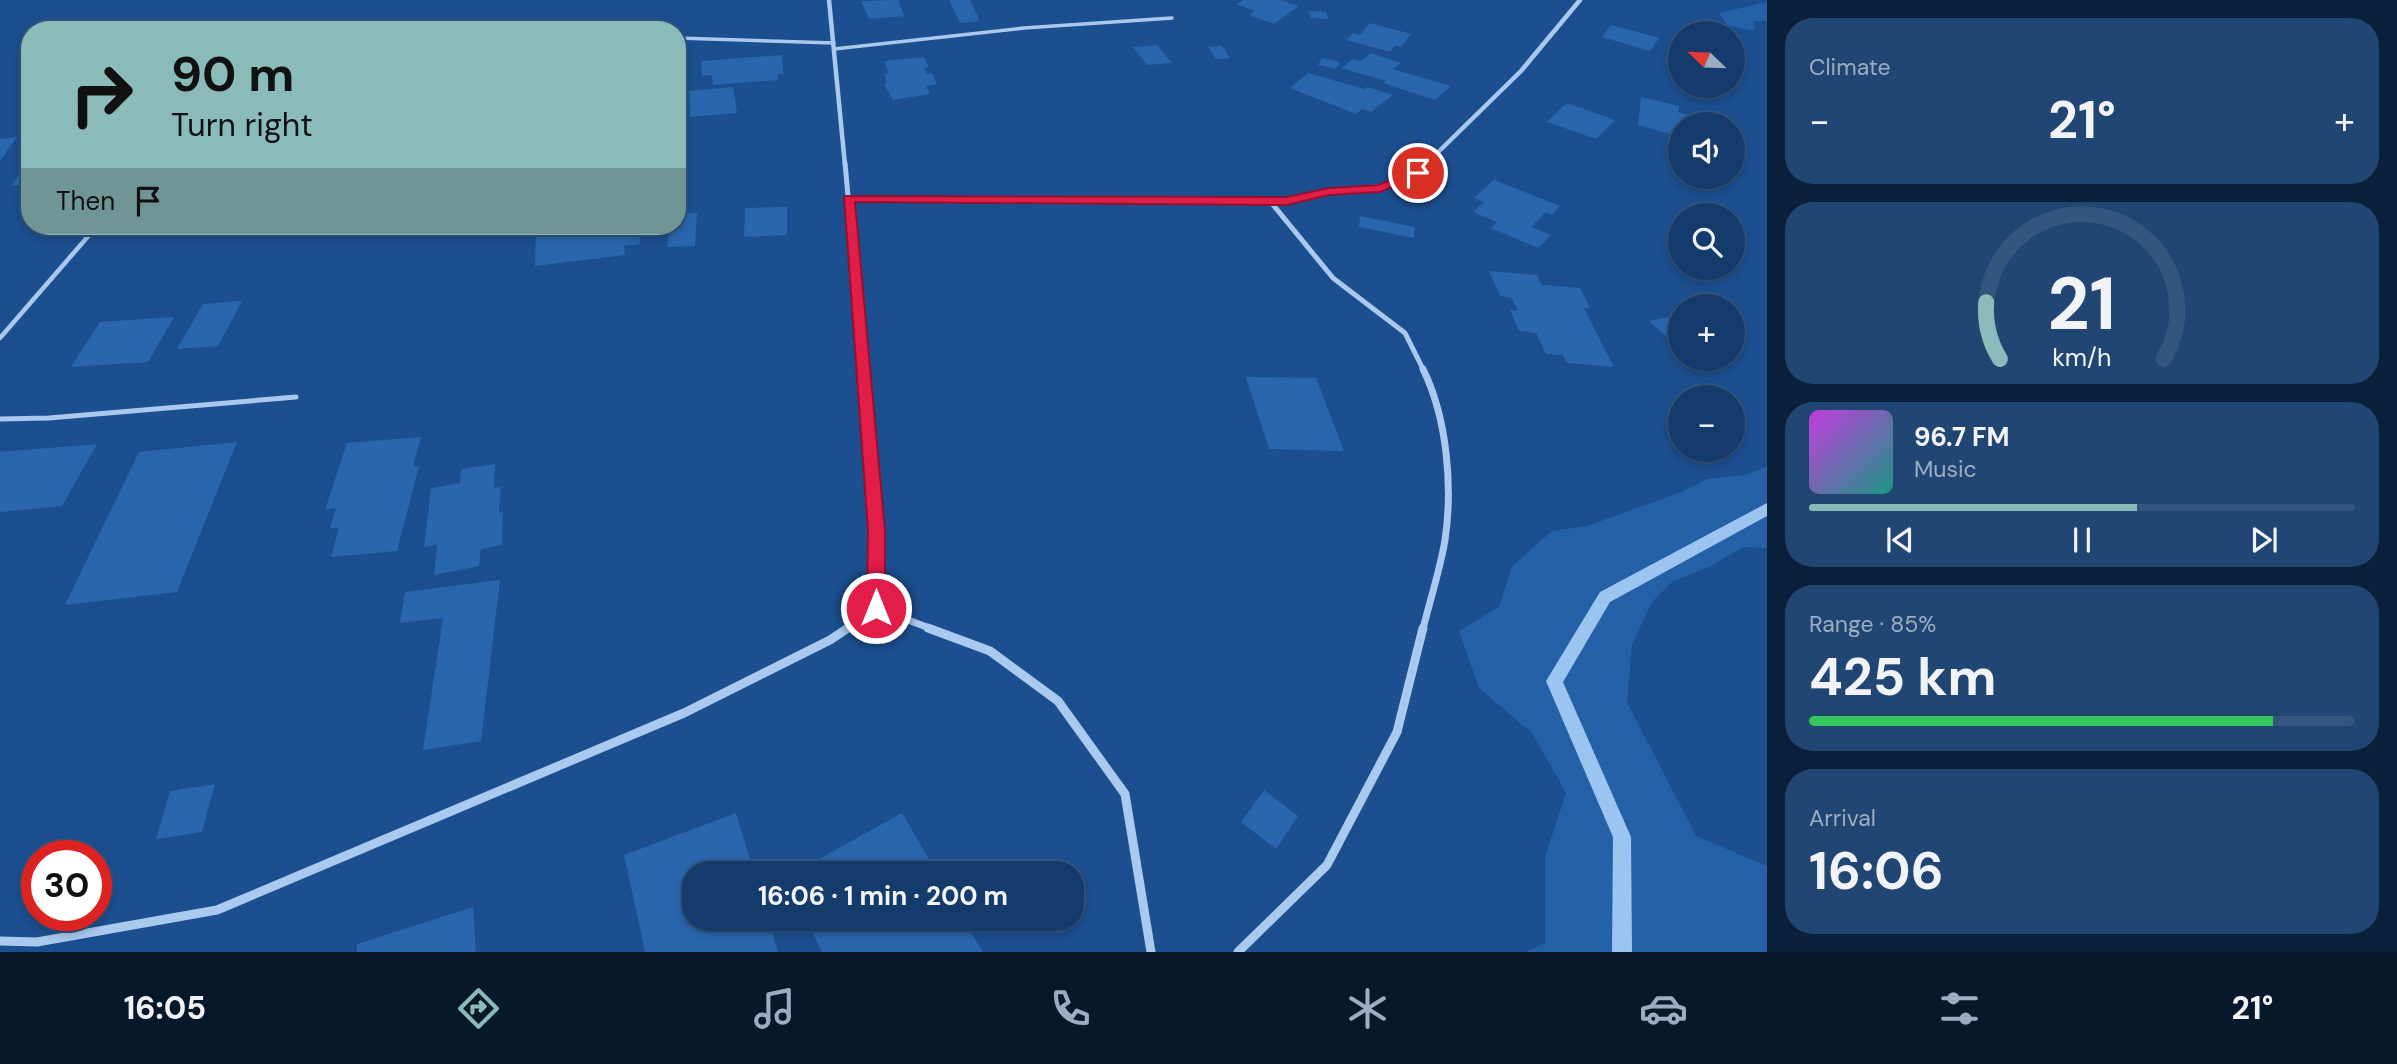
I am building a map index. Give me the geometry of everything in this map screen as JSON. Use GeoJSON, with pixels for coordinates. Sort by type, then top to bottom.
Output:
{"type":"FeatureCollection","features":[{"type":"Feature","properties":{"kind":"street"},"geometry":{"type":"LineString","coordinates":[[828,0],[875,518],[876,608]]}},
{"type":"Feature","properties":{"kind":"street"},"geometry":{"type":"LineString","coordinates":[[848,199],[1287,201],[1329,191],[1380,188],[1418,173],[1521,71],[1580,0]]}},
{"type":"Feature","properties":{"kind":"street"},"geometry":{"type":"LineString","coordinates":[[1238,952],[1327,865],[1397,732],[1445,539],[1447,476],[1437,397],[1405,333],[1333,278],[1270,201]]}},
{"type":"Feature","properties":{"kind":"street"},"geometry":{"type":"LineString","coordinates":[[0,941],[37,942],[217,910],[684,713],[830,640],[876,608]]}},
{"type":"Feature","properties":{"kind":"street"},"geometry":{"type":"LineString","coordinates":[[876,608],[990,651],[1058,701],[1125,794],[1151,952]]}},
{"type":"Feature","properties":{"kind":"lane"},"geometry":{"type":"LineString","coordinates":[[686,38],[834,46],[1024,28],[1172,18]]}},
{"type":"Feature","properties":{"kind":"lane"},"geometry":{"type":"LineString","coordinates":[[0,338],[89,235]]}},
{"type":"Feature","properties":{"kind":"lane"},"geometry":{"type":"LineString","coordinates":[[0,419],[49,418],[296,397]]}},
{"type":"Feature","properties":{"kind":"shaded area"},"geometry":{"type":"Polygon","coordinates":[[[1767,2],[1767,21],[1754,21],[1755,31],[1745,29],[1745,21],[1725,21],[1719,13],[1767,2]]]}},
{"type":"Feature","properties":{"kind":"shaded area"},"geometry":{"type":"Polygon","coordinates":[[[1767,466],[1767,548],[1743,547],[1711,566],[1672,582],[1652,602],[1632,644],[1627,702],[1696,836],[1767,866],[1767,952],[1526,952],[1545,943],[1545,857],[1566,793],[1532,733],[1479,688],[1459,631],[1499,607],[1512,566],[1552,531],[1587,526],[1681,492],[1707,479],[1745,475],[1767,466]]]}},
{"type":"Feature","properties":{"kind":"building"},"geometry":{"type":"Polygon","coordinates":[[[898,0],[904,16],[869,19],[861,1],[898,0]]]}},
{"type":"Feature","properties":{"kind":"building"},"geometry":{"type":"Polygon","coordinates":[[[949,0],[970,0],[980,21],[960,23],[949,0]]]}},
{"type":"Feature","properties":{"kind":"building"},"geometry":{"type":"Polygon","coordinates":[[[1243,0],[1281,0],[1299,6],[1274,24],[1249,15],[1255,11],[1236,4],[1243,0]]]}},
{"type":"Feature","properties":{"kind":"building"},"geometry":{"type":"Polygon","coordinates":[[[1308,11],[1326,12],[1329,19],[1311,18],[1308,11]]]}},
{"type":"Feature","properties":{"kind":"building"},"geometry":{"type":"Polygon","coordinates":[[[1370,23],[1411,34],[1401,47],[1396,45],[1390,52],[1346,40],[1353,33],[1360,35],[1370,23]]]}},
{"type":"Feature","properties":{"kind":"building"},"geometry":{"type":"Polygon","coordinates":[[[1611,25],[1659,38],[1650,51],[1602,37],[1611,25]]]}},
{"type":"Feature","properties":{"kind":"building"},"geometry":{"type":"Polygon","coordinates":[[[1157,45],[1172,63],[1147,65],[1133,47],[1157,45]]]}},
{"type":"Feature","properties":{"kind":"building"},"geometry":{"type":"Polygon","coordinates":[[[1222,46],[1230,58],[1216,59],[1208,47],[1222,46]]]}},
{"type":"Feature","properties":{"kind":"building"},"geometry":{"type":"Polygon","coordinates":[[[1371,53],[1401,63],[1393,69],[1451,86],[1435,100],[1383,83],[1386,81],[1341,68],[1353,59],[1361,61],[1371,53]]]}},
{"type":"Feature","properties":{"kind":"building"},"geometry":{"type":"Polygon","coordinates":[[[782,55],[783,74],[777,74],[778,80],[713,85],[712,75],[702,76],[701,61],[782,55]]]}},
{"type":"Feature","properties":{"kind":"building"},"geometry":{"type":"Polygon","coordinates":[[[924,57],[929,67],[924,68],[927,74],[932,73],[937,84],[926,86],[930,94],[893,100],[884,84],[887,83],[884,74],[889,74],[884,61],[924,57]]]}},
{"type":"Feature","properties":{"kind":"building"},"geometry":{"type":"Polygon","coordinates":[[[1322,58],[1340,62],[1336,69],[1318,65],[1322,58]]]}},
{"type":"Feature","properties":{"kind":"building"},"geometry":{"type":"Polygon","coordinates":[[[1308,73],[1393,95],[1371,112],[1362,109],[1356,114],[1290,88],[1308,73]]]}},
{"type":"Feature","properties":{"kind":"building"},"geometry":{"type":"Polygon","coordinates":[[[733,87],[737,113],[690,117],[689,91],[733,87]]]}},
{"type":"Feature","properties":{"kind":"building"},"geometry":{"type":"Polygon","coordinates":[[[1641,97],[1679,106],[1679,112],[1668,112],[1668,134],[1638,125],[1641,97]]]}},
{"type":"Feature","properties":{"kind":"building"},"geometry":{"type":"Polygon","coordinates":[[[1567,103],[1615,120],[1596,139],[1547,122],[1567,103]]]}},
{"type":"Feature","properties":{"kind":"building"},"geometry":{"type":"Polygon","coordinates":[[[17,137],[0,161],[0,139],[17,137]]]}},
{"type":"Feature","properties":{"kind":"building"},"geometry":{"type":"Polygon","coordinates":[[[21,171],[21,185],[11,186],[21,171]]]}},
{"type":"Feature","properties":{"kind":"building"},"geometry":{"type":"Polygon","coordinates":[[[1494,180],[1560,206],[1552,215],[1546,212],[1531,227],[1551,235],[1538,248],[1491,228],[1497,222],[1473,212],[1484,202],[1474,198],[1494,180]]]}},
{"type":"Feature","properties":{"kind":"building"},"geometry":{"type":"Polygon","coordinates":[[[787,207],[787,235],[744,237],[745,208],[787,207]]]}},
{"type":"Feature","properties":{"kind":"building"},"geometry":{"type":"Polygon","coordinates":[[[697,213],[695,246],[667,247],[669,235],[686,235],[686,214],[697,213]]]}},
{"type":"Feature","properties":{"kind":"building"},"geometry":{"type":"Polygon","coordinates":[[[1360,216],[1415,227],[1414,238],[1359,227],[1360,216]]]}},
{"type":"Feature","properties":{"kind":"building"},"geometry":{"type":"Polygon","coordinates":[[[536,235],[640,235],[640,244],[624,246],[625,255],[535,266],[536,235]]]}},
{"type":"Feature","properties":{"kind":"building"},"geometry":{"type":"Polygon","coordinates":[[[1489,271],[1537,275],[1542,285],[1580,288],[1590,308],[1584,308],[1614,367],[1567,363],[1563,355],[1546,354],[1536,333],[1519,331],[1510,310],[1518,311],[1512,298],[1500,296],[1489,271]]]}},
{"type":"Feature","properties":{"kind":"building"},"geometry":{"type":"Polygon","coordinates":[[[242,301],[218,346],[177,349],[203,304],[242,301]]]}},
{"type":"Feature","properties":{"kind":"building"},"geometry":{"type":"Polygon","coordinates":[[[174,317],[148,362],[71,367],[100,322],[174,317]]]}},
{"type":"Feature","properties":{"kind":"building"},"geometry":{"type":"Polygon","coordinates":[[[1668,317],[1668,338],[1649,321],[1668,317]]]}},
{"type":"Feature","properties":{"kind":"building"},"geometry":{"type":"Polygon","coordinates":[[[1246,377],[1316,378],[1344,451],[1269,449],[1246,377]]]}},
{"type":"Feature","properties":{"kind":"building"},"geometry":{"type":"Polygon","coordinates":[[[421,437],[413,466],[419,466],[397,551],[331,557],[339,528],[330,528],[336,508],[325,510],[347,443],[421,437]]]}},
{"type":"Feature","properties":{"kind":"building"},"geometry":{"type":"Polygon","coordinates":[[[237,442],[177,592],[65,605],[139,452],[237,442]]]}},
{"type":"Feature","properties":{"kind":"building"},"geometry":{"type":"Polygon","coordinates":[[[97,444],[62,506],[0,512],[0,452],[97,444]]]}},
{"type":"Feature","properties":{"kind":"building"},"geometry":{"type":"Polygon","coordinates":[[[495,464],[494,488],[501,487],[499,513],[503,512],[502,545],[481,549],[479,566],[434,575],[437,545],[424,547],[431,488],[460,483],[461,469],[495,464]]]}},
{"type":"Feature","properties":{"kind":"building"},"geometry":{"type":"Polygon","coordinates":[[[500,580],[481,741],[423,750],[443,618],[400,623],[405,592],[500,580]]]}},
{"type":"Feature","properties":{"kind":"building"},"geometry":{"type":"Polygon","coordinates":[[[215,784],[202,832],[156,839],[170,791],[215,784]]]}},
{"type":"Feature","properties":{"kind":"building"},"geometry":{"type":"Polygon","coordinates":[[[1264,790],[1298,816],[1276,849],[1241,822],[1264,790]]]}},
{"type":"Feature","properties":{"kind":"building"},"geometry":{"type":"Polygon","coordinates":[[[736,813],[750,861],[682,861],[682,931],[772,931],[778,952],[645,952],[624,855],[736,813]]]}},
{"type":"Feature","properties":{"kind":"building"},"geometry":{"type":"Polygon","coordinates":[[[902,813],[930,861],[816,861],[902,813]]]}},
{"type":"Feature","properties":{"kind":"building"},"geometry":{"type":"Polygon","coordinates":[[[473,907],[476,952],[357,952],[357,944],[473,907]]]}},
{"type":"Feature","properties":{"kind":"building"},"geometry":{"type":"Polygon","coordinates":[[[812,931],[970,931],[983,952],[822,952],[812,931]]]}},
{"type":"Feature","properties":{"kind":"waterway"},"geometry":{"type":"LineString","coordinates":[[1622,952],[1622,837],[1554,681],[1605,597],[1767,509]]}},
{"type":"Feature","properties":{"kind":"route"},"geometry":{"type":"LineString","coordinates":[[876,608],[876,531],[859,304],[848,199],[972,197],[1287,201],[1329,191],[1380,188],[1418,173]]}}]}
